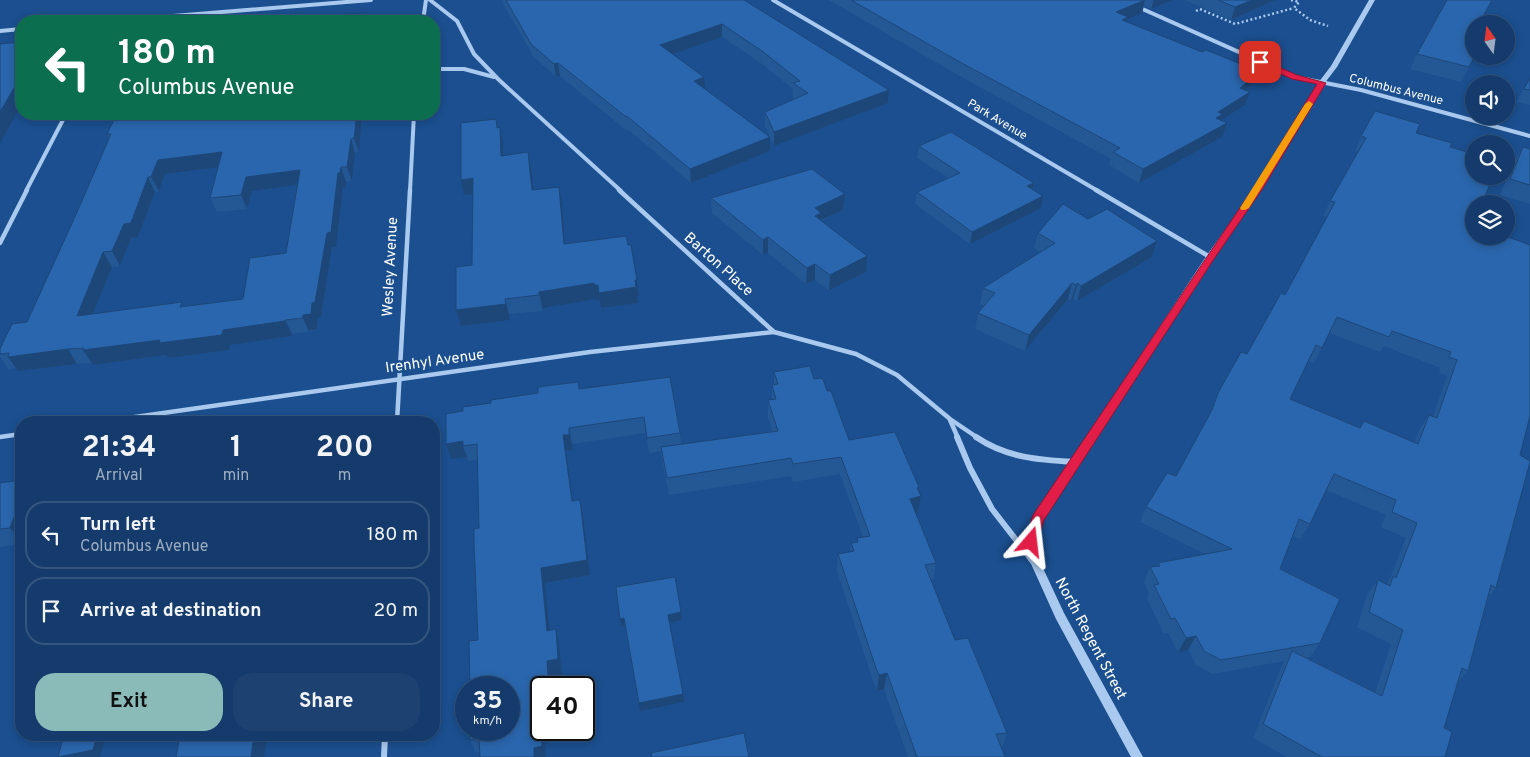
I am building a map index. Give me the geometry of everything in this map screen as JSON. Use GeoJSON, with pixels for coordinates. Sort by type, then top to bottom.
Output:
{"type":"FeatureCollection","features":[{"type":"Feature","properties":{"kind":"street"},"geometry":{"type":"LineString","coordinates":[[187,15],[372,0]]}},
{"type":"Feature","properties":{"kind":"street"},"geometry":{"type":"LineString","coordinates":[[424,15],[426,0]]}},
{"type":"Feature","properties":{"kind":"street","name":"Barton Place"},"geometry":{"type":"LineString","coordinates":[[430,0],[457,21],[474,54],[498,79],[774,332],[856,354],[897,375],[950,420],[984,442],[1006,453],[1032,459],[1075,462]]}},
{"type":"Feature","properties":{"kind":"street","name":"Park Avenue"},"geometry":{"type":"LineString","coordinates":[[773,0],[1210,258]]}},
{"type":"Feature","properties":{"kind":"street","name":"North Regent Street"},"geometry":{"type":"LineString","coordinates":[[1137,757],[1060,616],[1037,566],[1031,542],[1038,519],[1210,258],[1259,188],[1322,83],[1334,67],[1372,0]]}},
{"type":"Feature","properties":{"kind":"street","name":"Columbus Avenue"},"geometry":{"type":"LineString","coordinates":[[1131,4],[1295,77],[1361,90],[1530,136]]}},
{"type":"Feature","properties":{"kind":"street"},"geometry":{"type":"LineString","coordinates":[[0,31],[15,30]]}},
{"type":"Feature","properties":{"kind":"street","name":"Barton Place"},"geometry":{"type":"LineString","coordinates":[[440,68],[448,67],[484,72],[498,79]]}},
{"type":"Feature","properties":{"kind":"street"},"geometry":{"type":"LineString","coordinates":[[0,243],[63,120]]}},
{"type":"Feature","properties":{"kind":"street","name":"Wesley Avenue"},"geometry":{"type":"LineString","coordinates":[[397,416],[414,120]]}},
{"type":"Feature","properties":{"kind":"street","name":"Irenhyl Avenue"},"geometry":{"type":"LineString","coordinates":[[143,416],[590,352],[774,332]]}},
{"type":"Feature","properties":{"kind":"street","name":"Barton Place"},"geometry":{"type":"LineString","coordinates":[[950,420],[970,468],[992,509],[1037,566]]}},
{"type":"Feature","properties":{"kind":"street"},"geometry":{"type":"LineString","coordinates":[[0,437],[15,435]]}},
{"type":"Feature","properties":{"kind":"street"},"geometry":{"type":"LineString","coordinates":[[384,757],[385,741]]}},
{"type":"Feature","properties":{"kind":"path"},"geometry":{"type":"LineString","coordinates":[[1291,0],[1299,2]]}},
{"type":"Feature","properties":{"kind":"path"},"geometry":{"type":"LineString","coordinates":[[1199,10],[1235,24],[1294,8],[1302,0]]}},
{"type":"Feature","properties":{"kind":"path"},"geometry":{"type":"LineString","coordinates":[[1294,8],[1310,20],[1328,26]]}},
{"type":"Feature","properties":{"kind":"building"},"geometry":{"type":"Polygon","coordinates":[[[506,0],[744,0],[889,90],[774,132],[765,112],[808,93],[793,83],[800,81],[762,51],[722,24],[660,45],[704,77],[694,81],[770,137],[690,169],[628,117],[558,63],[554,64],[531,44],[506,0]]]}},
{"type":"Feature","properties":{"kind":"building"},"geometry":{"type":"Polygon","coordinates":[[[851,0],[1145,0],[1116,12],[1128,17],[1122,20],[1202,52],[1206,50],[1258,71],[1247,78],[1250,80],[1240,88],[1250,92],[1218,112],[1223,114],[1216,118],[1227,123],[1143,169],[1113,152],[1120,148],[958,61],[851,0]]]}},
{"type":"Feature","properties":{"kind":"building"},"geometry":{"type":"Polygon","coordinates":[[[1218,0],[1252,0],[1235,7],[1218,0]]]}},
{"type":"Feature","properties":{"kind":"building"},"geometry":{"type":"Polygon","coordinates":[[[1447,0],[1492,0],[1484,15],[1465,15],[1465,65],[1470,65],[1469,67],[1417,54],[1447,0]]]}},
{"type":"Feature","properties":{"kind":"building"},"geometry":{"type":"Polygon","coordinates":[[[366,13],[366,15],[334,15],[366,13]]]}},
{"type":"Feature","properties":{"kind":"building"},"geometry":{"type":"Polygon","coordinates":[[[15,43],[15,86],[0,112],[0,44],[15,43]]]}},
{"type":"Feature","properties":{"kind":"building"},"geometry":{"type":"Polygon","coordinates":[[[1530,78],[1530,90],[1524,89],[1530,78]]]}},
{"type":"Feature","properties":{"kind":"building"},"geometry":{"type":"Polygon","coordinates":[[[1375,111],[1420,124],[1416,133],[1452,143],[1450,147],[1465,151],[1465,185],[1489,185],[1486,195],[1465,195],[1465,245],[1515,245],[1515,240],[1530,245],[1530,416],[1520,455],[1530,462],[1496,588],[1491,585],[1468,671],[1462,668],[1444,728],[1452,732],[1445,757],[1322,757],[1263,724],[1292,651],[1382,696],[1403,630],[1369,612],[1378,580],[1390,586],[1393,576],[1396,578],[1417,523],[1392,512],[1396,500],[1334,474],[1310,524],[1299,519],[1280,569],[1340,599],[1320,643],[1221,660],[1204,651],[1196,636],[1186,638],[1175,618],[1171,619],[1154,585],[1159,584],[1150,567],[1160,566],[1158,563],[1232,549],[1146,507],[1167,473],[1176,476],[1241,352],[1247,354],[1281,293],[1285,295],[1335,202],[1330,201],[1366,138],[1361,136],[1375,111]],[[1337,317],[1322,348],[1316,345],[1290,399],[1360,428],[1364,421],[1418,444],[1429,415],[1437,418],[1457,360],[1449,357],[1451,352],[1392,331],[1389,337],[1337,317]]]}},
{"type":"Feature","properties":{"kind":"building"},"geometry":{"type":"Polygon","coordinates":[[[496,119],[497,128],[500,127],[501,156],[528,152],[532,190],[559,187],[564,244],[626,236],[628,245],[631,245],[637,280],[635,280],[636,287],[599,293],[598,285],[594,285],[594,283],[539,292],[539,295],[505,299],[506,304],[456,310],[456,267],[472,265],[473,178],[461,180],[461,123],[496,119]]]}},
{"type":"Feature","properties":{"kind":"building"},"geometry":{"type":"Polygon","coordinates":[[[114,120],[356,120],[347,167],[341,167],[340,173],[338,173],[331,232],[327,233],[315,302],[312,303],[311,314],[303,315],[303,318],[223,330],[222,335],[159,343],[160,340],[83,350],[84,348],[68,349],[8,357],[9,353],[0,354],[0,349],[12,324],[27,322],[111,134],[107,134],[114,120]],[[222,152],[158,160],[151,177],[148,177],[131,223],[124,224],[112,251],[103,252],[77,316],[182,302],[180,307],[243,299],[250,258],[286,253],[300,170],[246,177],[241,195],[210,198],[222,152]]]}},
{"type":"Feature","properties":{"kind":"building"},"geometry":{"type":"Polygon","coordinates":[[[951,132],[1034,183],[1027,186],[1043,196],[972,232],[917,192],[960,173],[919,146],[951,132]]]}},
{"type":"Feature","properties":{"kind":"building"},"geometry":{"type":"Polygon","coordinates":[[[1523,147],[1530,149],[1530,185],[1515,180],[1515,167],[1523,147]]]}},
{"type":"Feature","properties":{"kind":"building"},"geometry":{"type":"Polygon","coordinates":[[[812,169],[845,194],[815,208],[821,213],[815,216],[867,256],[830,275],[815,264],[807,268],[768,237],[763,240],[711,198],[812,169]]]}},
{"type":"Feature","properties":{"kind":"building"},"geometry":{"type":"Polygon","coordinates":[[[1063,204],[1088,219],[1107,209],[1157,241],[1081,286],[1078,283],[1076,285],[1072,283],[1029,335],[978,313],[995,293],[983,288],[1055,243],[1038,233],[1063,204]]]}},
{"type":"Feature","properties":{"kind":"building"},"geometry":{"type":"Polygon","coordinates":[[[810,366],[814,379],[823,379],[827,391],[831,391],[849,440],[895,432],[919,487],[917,488],[921,496],[910,499],[936,563],[925,565],[955,640],[968,638],[1007,733],[996,734],[1005,757],[917,757],[887,673],[879,675],[876,668],[838,554],[854,551],[851,543],[858,542],[857,538],[870,536],[841,457],[793,464],[791,458],[667,478],[661,447],[778,431],[768,400],[776,399],[772,385],[778,384],[774,372],[810,366]]]}},
{"type":"Feature","properties":{"kind":"building"},"geometry":{"type":"Polygon","coordinates":[[[670,377],[680,433],[647,438],[644,417],[569,428],[569,435],[563,435],[572,501],[580,500],[587,560],[541,568],[547,631],[556,629],[558,659],[547,661],[548,676],[530,676],[530,741],[542,741],[542,746],[534,748],[534,757],[480,757],[479,741],[520,741],[520,676],[470,676],[469,641],[478,640],[474,542],[474,529],[479,528],[477,444],[463,446],[463,441],[446,444],[446,414],[463,411],[463,407],[491,403],[491,400],[538,393],[538,387],[578,382],[579,389],[670,377]]]}},
{"type":"Feature","properties":{"kind":"building"},"geometry":{"type":"Polygon","coordinates":[[[15,481],[15,517],[10,528],[0,529],[0,483],[15,481]]]}},
{"type":"Feature","properties":{"kind":"building"},"geometry":{"type":"Polygon","coordinates":[[[675,577],[681,612],[668,615],[683,694],[639,703],[624,618],[620,619],[616,587],[675,577]]]}},
{"type":"Feature","properties":{"kind":"building"},"geometry":{"type":"Polygon","coordinates":[[[744,733],[749,757],[652,757],[651,753],[744,733]]]}},
{"type":"Feature","properties":{"kind":"building"},"geometry":{"type":"Polygon","coordinates":[[[62,741],[95,741],[93,750],[58,757],[62,741]]]}},
{"type":"Feature","properties":{"kind":"building"},"geometry":{"type":"Polygon","coordinates":[[[179,741],[253,741],[251,757],[176,757],[179,741]]]}},
{"type":"Feature","properties":{"kind":"slow traffic"},"geometry":{"type":"LineString","coordinates":[[1245,208],[1309,104]]}},
{"type":"Feature","properties":{"kind":"route"},"geometry":{"type":"LineString","coordinates":[[1031,542],[1038,519],[1210,258],[1259,188],[1322,83],[1295,77],[1260,62]]}}]}
